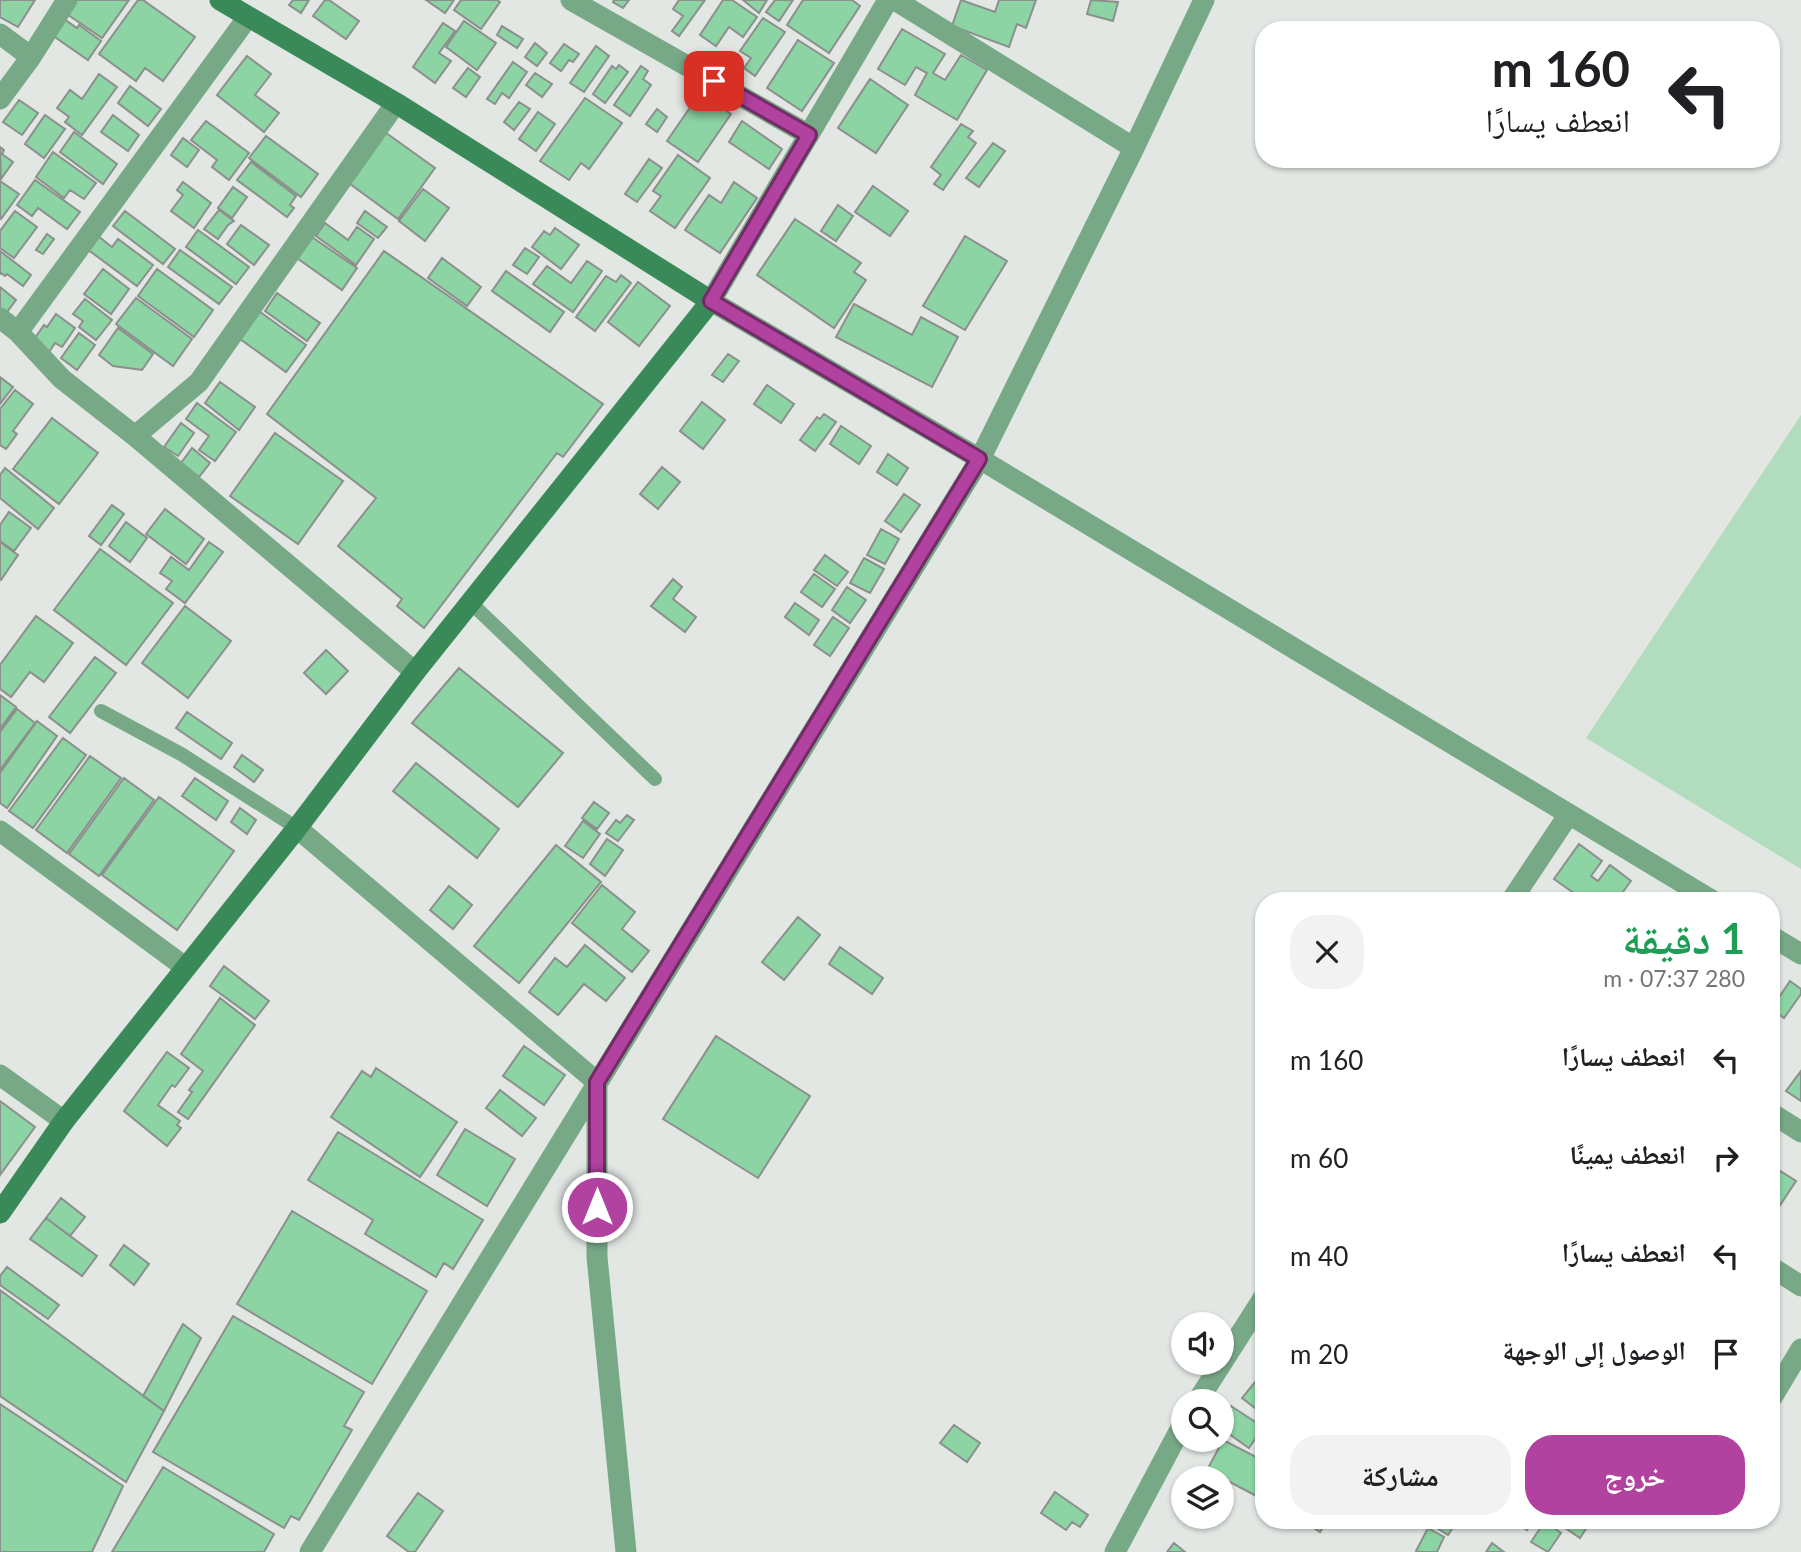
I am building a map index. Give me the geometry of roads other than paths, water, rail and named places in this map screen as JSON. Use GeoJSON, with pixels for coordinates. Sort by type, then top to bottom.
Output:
{"type":"FeatureCollection","features":[{"type":"Feature","properties":{"kind":"street"},"geometry":{"type":"LineString","coordinates":[[0,99],[31,57],[67,0]]}},
{"type":"Feature","properties":{"kind":"street"},"geometry":{"type":"LineString","coordinates":[[220,0],[396,103],[711,301],[979,459],[1698,892]]}},
{"type":"Feature","properties":{"kind":"street"},"geometry":{"type":"LineString","coordinates":[[571,0],[809,135]]}},
{"type":"Feature","properties":{"kind":"street"},"geometry":{"type":"LineString","coordinates":[[0,1213],[64,1121],[297,828],[415,672],[711,301],[888,0]]}},
{"type":"Feature","properties":{"kind":"street"},"geometry":{"type":"LineString","coordinates":[[895,0],[1134,148]]}},
{"type":"Feature","properties":{"kind":"street"},"geometry":{"type":"LineString","coordinates":[[310,1552],[979,459],[1134,148],[1204,0]]}},
{"type":"Feature","properties":{"kind":"street"},"geometry":{"type":"LineString","coordinates":[[18,331],[247,17]]}},
{"type":"Feature","properties":{"kind":"street"},"geometry":{"type":"LineString","coordinates":[[0,34],[31,57]]}},
{"type":"Feature","properties":{"kind":"street"},"geometry":{"type":"LineString","coordinates":[[135,436],[199,382],[396,103]]}},
{"type":"Feature","properties":{"kind":"street"},"geometry":{"type":"LineString","coordinates":[[0,318],[18,331],[62,379],[135,436],[415,672]]}},
{"type":"Feature","properties":{"kind":"street"},"geometry":{"type":"LineString","coordinates":[[1517,892],[1569,814]]}},
{"type":"Feature","properties":{"kind":"street"},"geometry":{"type":"LineString","coordinates":[[297,828],[597,1082],[597,1257],[626,1552]]}},
{"type":"Feature","properties":{"kind":"street"},"geometry":{"type":"LineString","coordinates":[[0,831],[185,967]]}},
{"type":"Feature","properties":{"kind":"street"},"geometry":{"type":"LineString","coordinates":[[1780,941],[1801,954]]}},
{"type":"Feature","properties":{"kind":"street"},"geometry":{"type":"LineString","coordinates":[[0,1075],[64,1121]]}},
{"type":"Feature","properties":{"kind":"street"},"geometry":{"type":"LineString","coordinates":[[1780,1119],[1801,1132]]}},
{"type":"Feature","properties":{"kind":"street"},"geometry":{"type":"LineString","coordinates":[[1780,1273],[1801,1286]]}},
{"type":"Feature","properties":{"kind":"street"},"geometry":{"type":"LineString","coordinates":[[1205,1389],[1255,1311]]}},
{"type":"Feature","properties":{"kind":"street"},"geometry":{"type":"LineString","coordinates":[[1780,1384],[1801,1349]]}},
{"type":"Feature","properties":{"kind":"street"},"geometry":{"type":"LineString","coordinates":[[1115,1552],[1171,1447]]}},
{"type":"Feature","properties":{"kind":"lane"},"geometry":{"type":"LineString","coordinates":[[471,603],[656,779]]}},
{"type":"Feature","properties":{"kind":"lane"},"geometry":{"type":"LineString","coordinates":[[101,711],[181,754],[297,828]]}}]}
